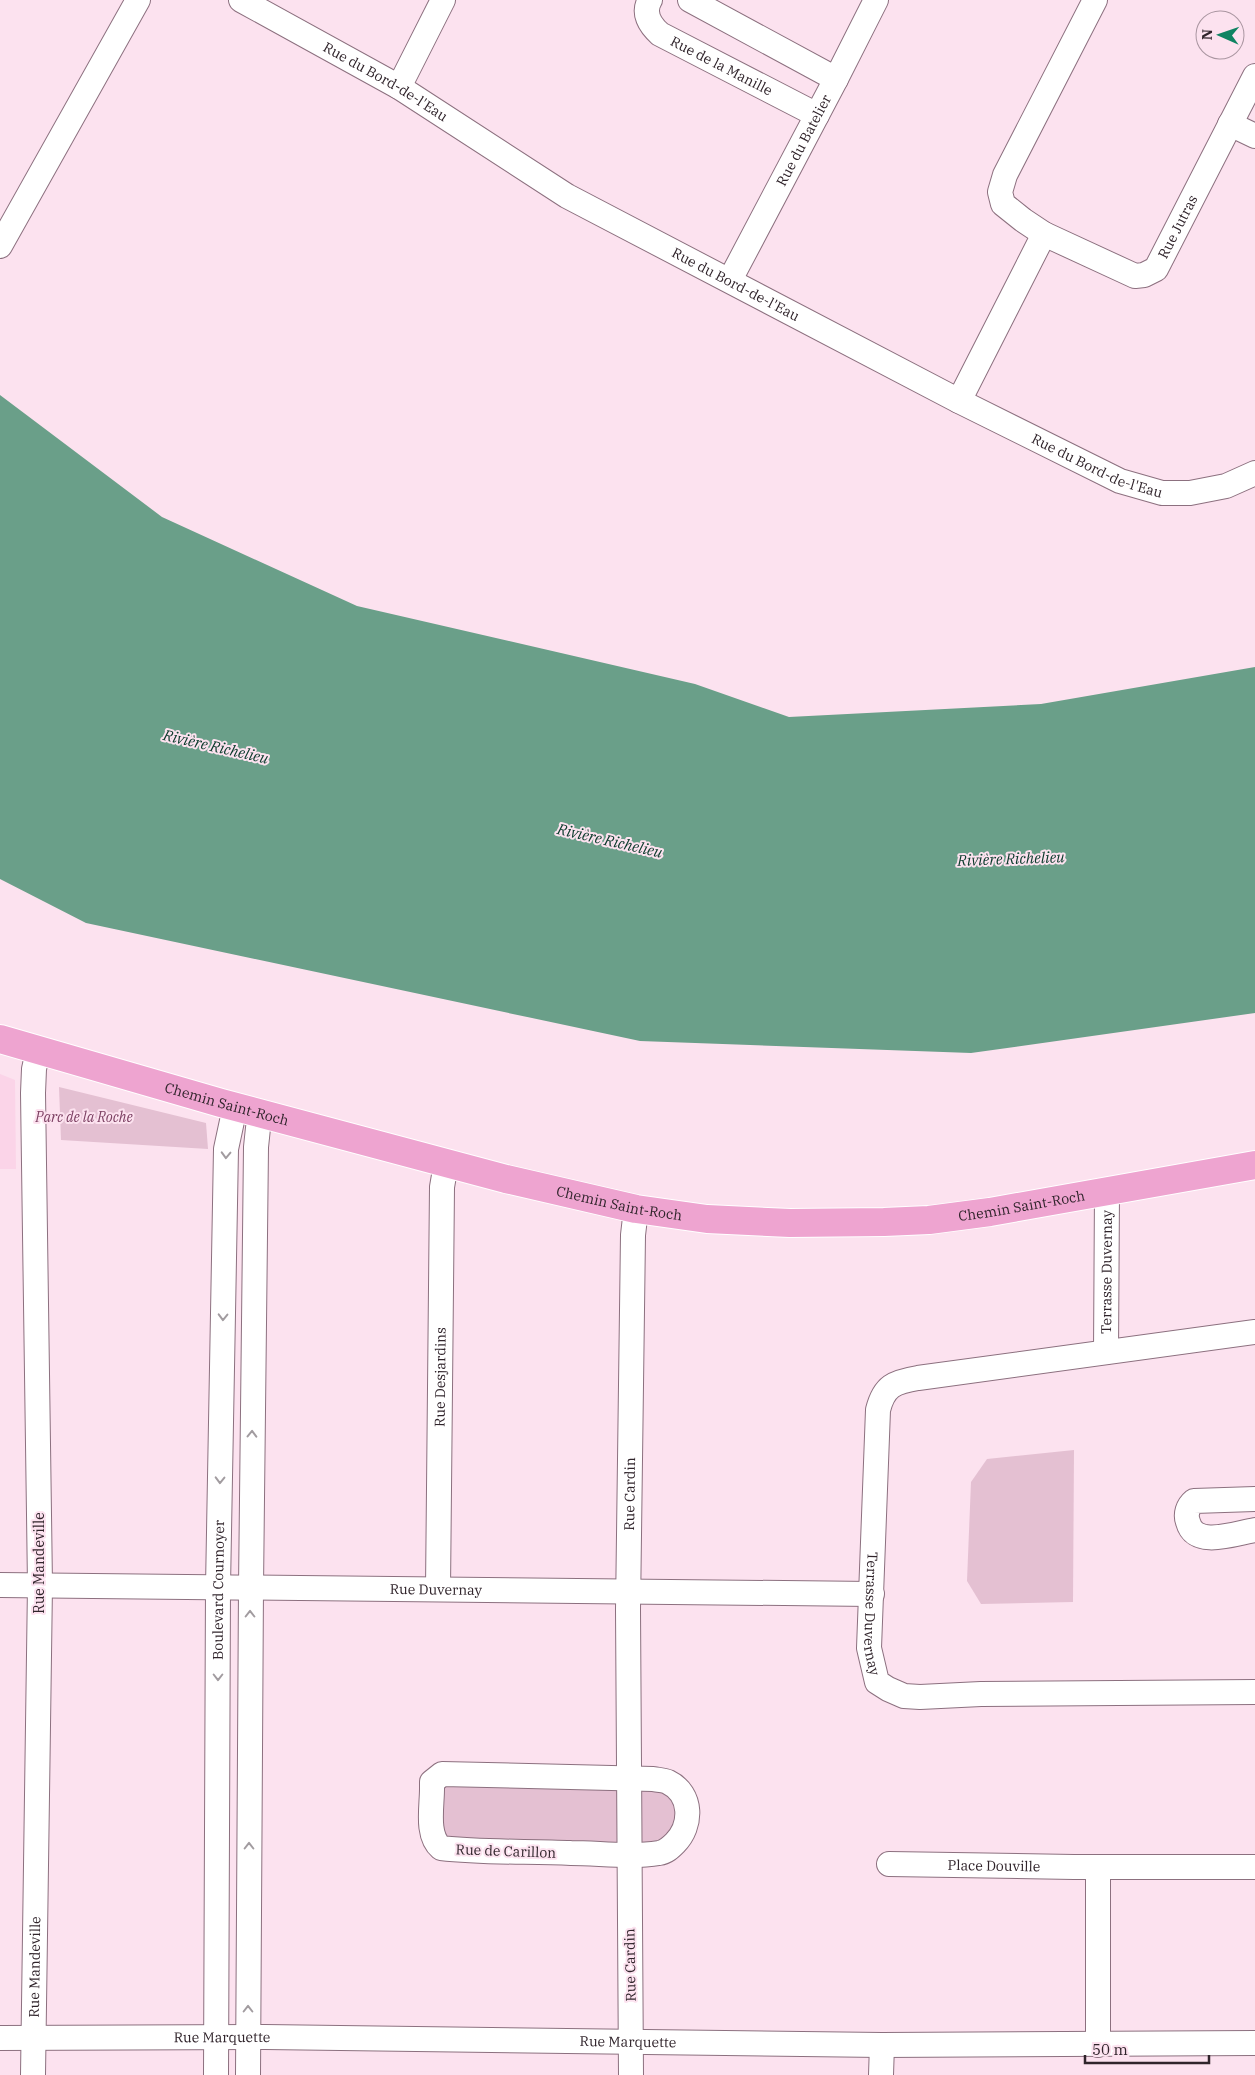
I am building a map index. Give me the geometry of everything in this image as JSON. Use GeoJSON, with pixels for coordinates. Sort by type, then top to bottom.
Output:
{"type":"FeatureCollection","features":[{"type":"Feature","properties":{"kind":"main road","name":"Chemin Saint-Roch"},"geometry":{"type":"LineString","coordinates":[[0,1039],[235,1107],[446,1164],[561,1193],[636,1209],[691,1217],[744,1222],[884,1222],[929,1220],[990,1212],[1255,1165]]}},
{"type":"Feature","properties":{"kind":"street"},"geometry":{"type":"LineString","coordinates":[[0,246],[138,0]]}},
{"type":"Feature","properties":{"kind":"street","name":"Rue du Bord-de-l'Eau"},"geometry":{"type":"LineString","coordinates":[[241,0],[399,87],[568,196],[958,400],[1120,481],[1162,493],[1190,493],[1226,486],[1255,473]]}},
{"type":"Feature","properties":{"kind":"street"},"geometry":{"type":"LineString","coordinates":[[399,87],[443,0]]}},
{"type":"Feature","properties":{"kind":"street","name":"Rue de la Manille"},"geometry":{"type":"LineString","coordinates":[[650,0],[646,9],[647,17],[660,34],[817,116]]}},
{"type":"Feature","properties":{"kind":"street"},"geometry":{"type":"LineString","coordinates":[[690,0],[836,79]]}},
{"type":"Feature","properties":{"kind":"street","name":"Rue du Batelier"},"geometry":{"type":"LineString","coordinates":[[730,280],[876,0]]}},
{"type":"Feature","properties":{"kind":"street","name":"Rue Jutras"},"geometry":{"type":"LineString","coordinates":[[1095,0],[1005,175],[1000,192],[1003,204],[1044,234],[1135,276],[1144,275],[1156,269],[1255,76]]}},
{"type":"Feature","properties":{"kind":"street"},"geometry":{"type":"LineString","coordinates":[[1230,124],[1255,136]]}},
{"type":"Feature","properties":{"kind":"street"},"geometry":{"type":"LineString","coordinates":[[958,400],[1044,234]]}},
{"type":"Feature","properties":{"kind":"street","name":"Rue Mandeville"},"geometry":{"type":"LineString","coordinates":[[32,2075],[40,1585],[33,1093],[34,1069],[38,1051]]}},
{"type":"Feature","properties":{"kind":"street","name":"Boulevard Cournoyer"},"geometry":{"type":"LineString","coordinates":[[216,2075],[218,1587],[226,1149],[235,1107]]}},
{"type":"Feature","properties":{"kind":"street"},"geometry":{"type":"LineString","coordinates":[[248,2075],[250,1587],[256,1147],[262,1114]]}},
{"type":"Feature","properties":{"kind":"street","name":"Rue Desjardins"},"geometry":{"type":"LineString","coordinates":[[438,1589],[442,1187],[446,1164]]}},
{"type":"Feature","properties":{"kind":"street","name":"Terrasse Duvernay"},"geometry":{"type":"LineString","coordinates":[[1106,1352],[1107,1192]]}},
{"type":"Feature","properties":{"kind":"street","name":"Rue Cardin"},"geometry":{"type":"LineString","coordinates":[[632,2075],[628,1592],[633,1235],[636,1209]]}},
{"type":"Feature","properties":{"kind":"street","name":"Terrasse Duvernay"},"geometry":{"type":"LineString","coordinates":[[1255,1332],[912,1379],[888,1388],[881,1397],[878,1410],[869,1648],[877,1682],[904,1696],[1255,1692]]}},
{"type":"Feature","properties":{"kind":"street"},"geometry":{"type":"LineString","coordinates":[[1255,1499],[1194,1501],[1189,1506],[1187,1512],[1187,1522],[1192,1532],[1198,1536],[1208,1538],[1255,1530]]}},
{"type":"Feature","properties":{"kind":"street","name":"Rue Duvernay"},"geometry":{"type":"LineString","coordinates":[[0,1585],[872,1594]]}},
{"type":"Feature","properties":{"kind":"street","name":"Rue de Carillon"},"geometry":{"type":"LineString","coordinates":[[629,1778],[442,1774],[432,1782],[431,1830],[435,1843],[441,1848],[448,1849],[629,1854]]}},
{"type":"Feature","properties":{"kind":"street"},"geometry":{"type":"LineString","coordinates":[[629,1778],[667,1781],[681,1793],[686,1802],[688,1815],[684,1832],[668,1850],[661,1853],[629,1854]]}},
{"type":"Feature","properties":{"kind":"street","name":"Place Douville"},"geometry":{"type":"LineString","coordinates":[[889,1864],[1255,1867]]}},
{"type":"Feature","properties":{"kind":"street"},"geometry":{"type":"LineString","coordinates":[[1098,1867],[1098,2044]]}},
{"type":"Feature","properties":{"kind":"street","name":"Rue Marquette"},"geometry":{"type":"LineString","coordinates":[[0,2038],[248,2037],[882,2045],[1255,2043]]}},
{"type":"Feature","properties":{"kind":"street"},"geometry":{"type":"LineString","coordinates":[[881,2075],[882,2045]]}},
{"type":"Feature","properties":{"kind":"shaded area"},"geometry":{"type":"Polygon","coordinates":[[[0,1074],[15,1080],[16,1169],[0,1169],[0,1074]]]}},
{"type":"Feature","properties":{"kind":"green space","name":"Parc de la Roche"},"geometry":{"type":"Polygon","coordinates":[[[59,1087],[206,1123],[208,1149],[61,1140],[59,1087]]]}},
{"type":"Feature","properties":{"kind":"green space"},"geometry":{"type":"Polygon","coordinates":[[[1074,1450],[1073,1602],[981,1604],[967,1581],[971,1482],[987,1459],[1074,1450]]]}},
{"type":"Feature","properties":{"kind":"green space"},"geometry":{"type":"Polygon","coordinates":[[[443,1775],[659,1775],[688,1815],[657,1851],[434,1836],[443,1775]]]}},
{"type":"Feature","properties":{"kind":"water","name":"Rivière Richelieu"},"geometry":{"type":"Polygon","coordinates":[[[0,395],[162,517],[357,606],[695,684],[789,717],[1041,704],[1255,667],[1255,1013],[971,1053],[640,1041],[86,923],[0,879],[0,395]]]}}]}
